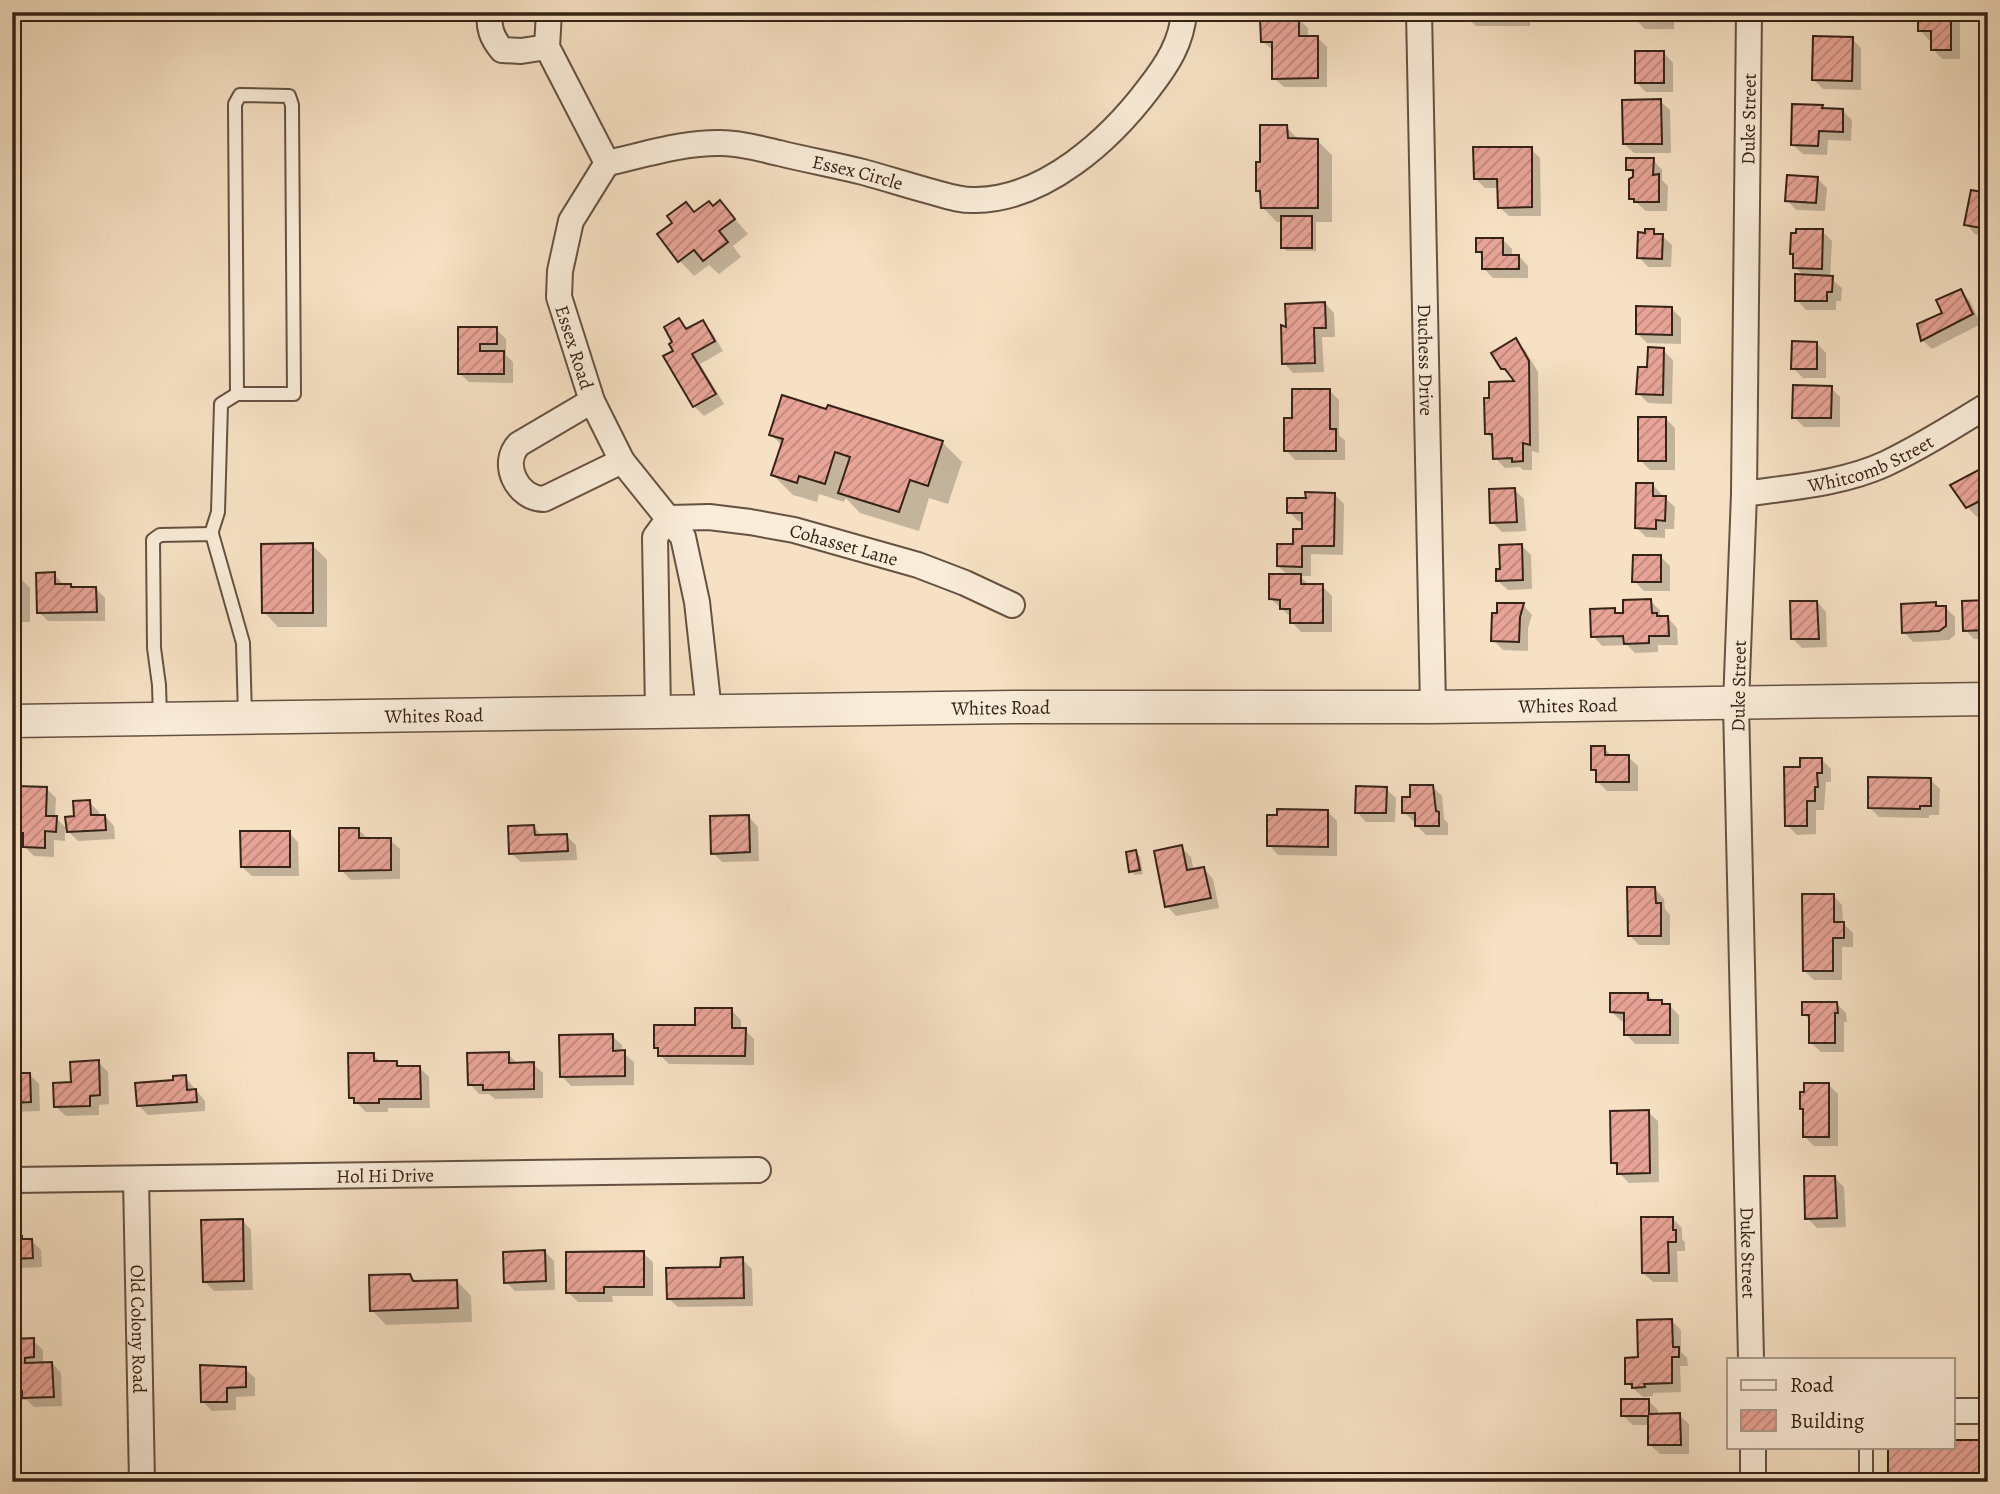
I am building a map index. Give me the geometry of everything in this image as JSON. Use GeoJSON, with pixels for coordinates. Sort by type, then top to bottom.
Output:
{"type":"FeatureCollection","features":[{"type":"Feature","properties":{"kind":"street"},"geometry":{"type":"LineString","coordinates":[[490,12],[492,38],[502,50],[521,51],[547,47]]}},
{"type":"Feature","properties":{"kind":"street"},"geometry":{"type":"LineString","coordinates":[[549,12],[547,47],[607,163]]}},
{"type":"Feature","properties":{"kind":"street","name":"Essex Circle"},"geometry":{"type":"LineString","coordinates":[[607,163],[690,145],[723,143],[856,170],[956,198],[973,201],[1011,196],[1079,160],[1129,114],[1167,65],[1184,23],[1184,12]]}},
{"type":"Feature","properties":{"kind":"street","name":"Duchess Drive"},"geometry":{"type":"LineString","coordinates":[[1419,12],[1433,707]]}},
{"type":"Feature","properties":{"kind":"street","name":"Duke Street"},"geometry":{"type":"LineString","coordinates":[[1749,12],[1744,494],[1736,704],[1751,1358]]}},
{"type":"Feature","properties":{"kind":"street","name":"Essex Road"},"geometry":{"type":"LineString","coordinates":[[607,163],[571,221],[560,271],[559,297],[592,401],[622,461],[683,537],[697,602],[709,712]]}},
{"type":"Feature","properties":{"kind":"street"},"geometry":{"type":"LineString","coordinates":[[592,401],[519,444],[510,456],[513,476],[519,487],[528,494],[544,499],[622,461]]}},
{"type":"Feature","properties":{"kind":"street","name":"Whitcomb Street"},"geometry":{"type":"LineString","coordinates":[[1744,494],[1832,481],[1883,465],[1988,405]]}},
{"type":"Feature","properties":{"kind":"street","name":"Cohasset Lane"},"geometry":{"type":"LineString","coordinates":[[669,518],[709,517],[794,530],[918,565],[1012,605]]}},
{"type":"Feature","properties":{"kind":"street"},"geometry":{"type":"LineString","coordinates":[[658,712],[655,537],[669,518]]}},
{"type":"Feature","properties":{"kind":"street","name":"Whites Road"},"geometry":{"type":"LineString","coordinates":[[12,721],[1014,707],[1433,707],[1988,699]]}},
{"type":"Feature","properties":{"kind":"street","name":"Hol Hi Drive"},"geometry":{"type":"LineString","coordinates":[[12,1180],[758,1170]]}},
{"type":"Feature","properties":{"kind":"street","name":"Old Colony Road"},"geometry":{"type":"LineString","coordinates":[[136,1179],[142,1482]]}},
{"type":"Feature","properties":{"kind":"street"},"geometry":{"type":"LineString","coordinates":[[1954,1411],[1988,1411]]}},
{"type":"Feature","properties":{"kind":"street"},"geometry":{"type":"LineString","coordinates":[[1753,1448],[1753,1482]]}},
{"type":"Feature","properties":{"kind":"lane"},"geometry":{"type":"LineString","coordinates":[[237,394],[235,104],[240,95],[289,96],[292,105],[294,394],[237,394],[221,404],[218,513],[211,534],[243,643],[246,718]]}},
{"type":"Feature","properties":{"kind":"lane"},"geometry":{"type":"LineString","coordinates":[[160,719],[154,648],[153,540],[160,535],[211,534]]}},
{"type":"Feature","properties":{"kind":"lane"},"geometry":{"type":"LineString","coordinates":[[1866,1448],[1867,1482]]}},
{"type":"Feature","properties":{"kind":"building"},"geometry":{"type":"Polygon","coordinates":[[[1464,12],[1521,12],[1522,17],[1464,17],[1464,12]]]}},
{"type":"Feature","properties":{"kind":"building"},"geometry":{"type":"Polygon","coordinates":[[[1633,12],[1665,12],[1665,20],[1633,20],[1633,12]]]}},
{"type":"Feature","properties":{"kind":"building"},"geometry":{"type":"Polygon","coordinates":[[[1918,12],[1951,12],[1951,50],[1931,50],[1931,31],[1918,31],[1918,12]]]}},
{"type":"Feature","properties":{"kind":"building"},"geometry":{"type":"Polygon","coordinates":[[[1299,17],[1299,36],[1318,36],[1318,78],[1272,79],[1272,42],[1261,42],[1260,18],[1299,17]]]}},
{"type":"Feature","properties":{"kind":"building"},"geometry":{"type":"Polygon","coordinates":[[[1813,36],[1853,37],[1852,81],[1812,80],[1813,36]]]}},
{"type":"Feature","properties":{"kind":"building"},"geometry":{"type":"Polygon","coordinates":[[[1635,51],[1664,51],[1664,83],[1635,83],[1635,51]]]}},
{"type":"Feature","properties":{"kind":"building"},"geometry":{"type":"Polygon","coordinates":[[[1661,99],[1662,144],[1623,144],[1622,100],[1661,99]]]}},
{"type":"Feature","properties":{"kind":"building"},"geometry":{"type":"Polygon","coordinates":[[[1792,104],[1843,109],[1843,132],[1819,131],[1818,146],[1791,145],[1792,104]]]}},
{"type":"Feature","properties":{"kind":"building"},"geometry":{"type":"Polygon","coordinates":[[[1260,125],[1287,125],[1288,138],[1318,139],[1318,208],[1261,208],[1260,191],[1256,191],[1256,162],[1260,162],[1260,125]]]}},
{"type":"Feature","properties":{"kind":"building"},"geometry":{"type":"Polygon","coordinates":[[[1473,147],[1532,147],[1532,207],[1498,208],[1497,179],[1474,179],[1473,147]]]}},
{"type":"Feature","properties":{"kind":"building"},"geometry":{"type":"Polygon","coordinates":[[[1626,158],[1654,158],[1653,175],[1659,174],[1659,202],[1634,202],[1634,199],[1629,199],[1629,179],[1633,177],[1633,170],[1626,170],[1626,158]]]}},
{"type":"Feature","properties":{"kind":"building"},"geometry":{"type":"Polygon","coordinates":[[[1787,175],[1818,177],[1816,203],[1785,201],[1787,175]]]}},
{"type":"Feature","properties":{"kind":"building"},"geometry":{"type":"Polygon","coordinates":[[[1971,190],[1988,193],[1988,229],[1964,225],[1971,190]]]}},
{"type":"Feature","properties":{"kind":"building"},"geometry":{"type":"Polygon","coordinates":[[[720,200],[735,219],[719,231],[728,242],[703,261],[694,250],[678,262],[657,234],[672,223],[667,216],[686,202],[694,212],[709,201],[713,206],[720,200]]]}},
{"type":"Feature","properties":{"kind":"building"},"geometry":{"type":"Polygon","coordinates":[[[1281,216],[1312,216],[1312,248],[1281,248],[1281,216]]]}},
{"type":"Feature","properties":{"kind":"building"},"geometry":{"type":"Polygon","coordinates":[[[1645,229],[1654,229],[1654,234],[1663,234],[1662,259],[1637,258],[1638,232],[1645,233],[1645,229]]]}},
{"type":"Feature","properties":{"kind":"building"},"geometry":{"type":"Polygon","coordinates":[[[1796,229],[1823,229],[1822,269],[1793,268],[1793,254],[1790,254],[1791,233],[1796,233],[1796,229]]]}},
{"type":"Feature","properties":{"kind":"building"},"geometry":{"type":"Polygon","coordinates":[[[1476,238],[1503,238],[1503,255],[1519,255],[1519,269],[1482,269],[1482,252],[1476,252],[1476,238]]]}},
{"type":"Feature","properties":{"kind":"building"},"geometry":{"type":"Polygon","coordinates":[[[1795,274],[1833,276],[1832,292],[1827,292],[1827,301],[1795,301],[1795,274]]]}},
{"type":"Feature","properties":{"kind":"building"},"geometry":{"type":"Polygon","coordinates":[[[1961,289],[1973,314],[1921,341],[1917,324],[1942,313],[1936,300],[1961,289]]]}},
{"type":"Feature","properties":{"kind":"building"},"geometry":{"type":"Polygon","coordinates":[[[1325,302],[1326,328],[1314,328],[1315,363],[1282,364],[1281,325],[1286,327],[1285,304],[1325,302]]]}},
{"type":"Feature","properties":{"kind":"building"},"geometry":{"type":"Polygon","coordinates":[[[1636,306],[1672,307],[1672,335],[1636,334],[1636,306]]]}},
{"type":"Feature","properties":{"kind":"building"},"geometry":{"type":"Polygon","coordinates":[[[679,318],[686,329],[703,320],[715,341],[692,354],[716,394],[693,407],[663,356],[673,351],[669,344],[672,342],[664,327],[679,318]]]}},
{"type":"Feature","properties":{"kind":"building"},"geometry":{"type":"Polygon","coordinates":[[[458,327],[497,327],[497,344],[480,344],[480,351],[504,351],[504,374],[458,374],[458,327]]]}},
{"type":"Feature","properties":{"kind":"building"},"geometry":{"type":"Polygon","coordinates":[[[1516,338],[1529,361],[1530,445],[1523,443],[1523,461],[1512,462],[1512,458],[1493,459],[1492,434],[1485,434],[1484,398],[1489,398],[1489,382],[1514,381],[1505,369],[1501,369],[1491,353],[1516,338]]]}},
{"type":"Feature","properties":{"kind":"building"},"geometry":{"type":"Polygon","coordinates":[[[1792,341],[1817,342],[1817,369],[1791,369],[1792,341]]]}},
{"type":"Feature","properties":{"kind":"building"},"geometry":{"type":"Polygon","coordinates":[[[1648,347],[1664,348],[1663,395],[1636,394],[1638,367],[1647,367],[1648,347]]]}},
{"type":"Feature","properties":{"kind":"building"},"geometry":{"type":"Polygon","coordinates":[[[1793,385],[1832,386],[1831,418],[1792,418],[1793,385]]]}},
{"type":"Feature","properties":{"kind":"building"},"geometry":{"type":"Polygon","coordinates":[[[1292,389],[1330,389],[1330,429],[1336,429],[1336,451],[1284,451],[1284,418],[1292,418],[1292,389]]]}},
{"type":"Feature","properties":{"kind":"building"},"geometry":{"type":"Polygon","coordinates":[[[782,395],[826,409],[828,405],[943,441],[928,486],[910,480],[899,512],[838,493],[850,457],[835,452],[825,484],[799,476],[797,483],[771,475],[783,439],[769,435],[782,395]]]}},
{"type":"Feature","properties":{"kind":"building"},"geometry":{"type":"Polygon","coordinates":[[[1638,417],[1666,417],[1666,461],[1638,461],[1638,417]]]}},
{"type":"Feature","properties":{"kind":"building"},"geometry":{"type":"Polygon","coordinates":[[[1986,466],[1988,497],[1966,508],[1950,485],[1986,466]]]}},
{"type":"Feature","properties":{"kind":"building"},"geometry":{"type":"Polygon","coordinates":[[[1636,483],[1653,483],[1653,496],[1666,496],[1665,521],[1656,520],[1656,529],[1635,528],[1636,483]]]}},
{"type":"Feature","properties":{"kind":"building"},"geometry":{"type":"Polygon","coordinates":[[[1515,488],[1517,522],[1490,523],[1489,489],[1515,488]]]}},
{"type":"Feature","properties":{"kind":"building"},"geometry":{"type":"Polygon","coordinates":[[[1305,492],[1335,493],[1334,546],[1302,546],[1302,567],[1277,566],[1277,544],[1293,544],[1293,529],[1302,529],[1302,513],[1287,513],[1287,498],[1306,498],[1305,492]]]}},
{"type":"Feature","properties":{"kind":"building"},"geometry":{"type":"Polygon","coordinates":[[[313,543],[313,613],[262,613],[261,544],[313,543]]]}},
{"type":"Feature","properties":{"kind":"building"},"geometry":{"type":"Polygon","coordinates":[[[1522,544],[1523,580],[1496,581],[1496,569],[1500,569],[1499,545],[1522,544]]]}},
{"type":"Feature","properties":{"kind":"building"},"geometry":{"type":"Polygon","coordinates":[[[1633,555],[1661,555],[1661,582],[1632,582],[1633,555]]]}},
{"type":"Feature","properties":{"kind":"building"},"geometry":{"type":"Polygon","coordinates":[[[55,572],[55,584],[96,587],[97,612],[37,613],[36,573],[55,572]]]}},
{"type":"Feature","properties":{"kind":"building"},"geometry":{"type":"Polygon","coordinates":[[[1269,574],[1301,574],[1301,584],[1323,584],[1323,623],[1290,623],[1290,609],[1280,609],[1280,600],[1269,599],[1269,574]]]}},
{"type":"Feature","properties":{"kind":"building"},"geometry":{"type":"Polygon","coordinates":[[[12,577],[21,577],[21,613],[12,613],[12,577]]]}},
{"type":"Feature","properties":{"kind":"building"},"geometry":{"type":"Polygon","coordinates":[[[1651,599],[1652,613],[1668,616],[1669,636],[1649,636],[1649,643],[1624,644],[1623,636],[1591,637],[1590,609],[1615,608],[1615,613],[1623,613],[1623,600],[1651,599]]]}},
{"type":"Feature","properties":{"kind":"building"},"geometry":{"type":"Polygon","coordinates":[[[1988,600],[1988,630],[1963,631],[1962,601],[1988,600]]]}},
{"type":"Feature","properties":{"kind":"building"},"geometry":{"type":"Polygon","coordinates":[[[1790,601],[1817,601],[1819,639],[1791,639],[1790,601]]]}},
{"type":"Feature","properties":{"kind":"building"},"geometry":{"type":"Polygon","coordinates":[[[1936,602],[1936,606],[1946,606],[1946,626],[1939,631],[1902,633],[1901,604],[1936,602]]]}},
{"type":"Feature","properties":{"kind":"building"},"geometry":{"type":"Polygon","coordinates":[[[1497,603],[1524,603],[1520,617],[1519,642],[1491,641],[1492,613],[1497,613],[1497,603]]]}},
{"type":"Feature","properties":{"kind":"building"},"geometry":{"type":"Polygon","coordinates":[[[1591,746],[1605,746],[1605,755],[1629,755],[1629,782],[1596,782],[1596,770],[1591,770],[1591,746]]]}},
{"type":"Feature","properties":{"kind":"building"},"geometry":{"type":"Polygon","coordinates":[[[1800,758],[1822,758],[1822,773],[1817,773],[1815,801],[1807,801],[1807,826],[1785,826],[1784,767],[1800,767],[1800,758]]]}},
{"type":"Feature","properties":{"kind":"building"},"geometry":{"type":"Polygon","coordinates":[[[1868,777],[1931,778],[1931,806],[1920,806],[1920,809],[1868,808],[1868,777]]]}},
{"type":"Feature","properties":{"kind":"building"},"geometry":{"type":"Polygon","coordinates":[[[1410,785],[1433,785],[1439,826],[1415,826],[1415,813],[1402,813],[1402,797],[1410,797],[1410,785]]]}},
{"type":"Feature","properties":{"kind":"building"},"geometry":{"type":"Polygon","coordinates":[[[17,786],[47,787],[46,816],[57,816],[56,832],[45,831],[45,848],[23,847],[23,833],[16,833],[17,786]]]}},
{"type":"Feature","properties":{"kind":"building"},"geometry":{"type":"Polygon","coordinates":[[[1356,786],[1387,787],[1386,813],[1355,813],[1356,786]]]}},
{"type":"Feature","properties":{"kind":"building"},"geometry":{"type":"Polygon","coordinates":[[[90,800],[91,815],[105,815],[106,830],[67,832],[65,817],[74,816],[73,801],[90,800]]]}},
{"type":"Feature","properties":{"kind":"building"},"geometry":{"type":"Polygon","coordinates":[[[1277,809],[1328,810],[1328,847],[1267,846],[1267,815],[1277,815],[1277,809]]]}},
{"type":"Feature","properties":{"kind":"building"},"geometry":{"type":"Polygon","coordinates":[[[749,815],[750,852],[711,854],[710,816],[749,815]]]}},
{"type":"Feature","properties":{"kind":"building"},"geometry":{"type":"Polygon","coordinates":[[[534,825],[535,835],[567,834],[568,851],[509,854],[508,826],[534,825]]]}},
{"type":"Feature","properties":{"kind":"building"},"geometry":{"type":"Polygon","coordinates":[[[339,828],[359,828],[359,838],[391,838],[391,870],[339,871],[339,828]]]}},
{"type":"Feature","properties":{"kind":"building"},"geometry":{"type":"Polygon","coordinates":[[[240,831],[290,831],[290,867],[241,867],[240,831]]]}},
{"type":"Feature","properties":{"kind":"building"},"geometry":{"type":"Polygon","coordinates":[[[1182,845],[1187,870],[1204,867],[1211,898],[1165,907],[1154,851],[1182,845]]]}},
{"type":"Feature","properties":{"kind":"building"},"geometry":{"type":"Polygon","coordinates":[[[1136,850],[1140,870],[1129,872],[1126,852],[1136,850]]]}},
{"type":"Feature","properties":{"kind":"building"},"geometry":{"type":"Polygon","coordinates":[[[1627,887],[1655,887],[1656,903],[1661,903],[1661,936],[1628,936],[1627,887]]]}},
{"type":"Feature","properties":{"kind":"building"},"geometry":{"type":"Polygon","coordinates":[[[1802,894],[1834,894],[1834,922],[1844,922],[1844,938],[1833,938],[1833,971],[1803,971],[1802,894]]]}},
{"type":"Feature","properties":{"kind":"building"},"geometry":{"type":"Polygon","coordinates":[[[1610,993],[1648,993],[1648,1000],[1662,1000],[1662,1004],[1670,1004],[1670,1035],[1624,1035],[1624,1013],[1610,1012],[1610,993]]]}},
{"type":"Feature","properties":{"kind":"building"},"geometry":{"type":"Polygon","coordinates":[[[1802,1002],[1837,1002],[1835,1043],[1809,1043],[1809,1015],[1802,1015],[1802,1002]]]}},
{"type":"Feature","properties":{"kind":"building"},"geometry":{"type":"Polygon","coordinates":[[[695,1008],[732,1008],[732,1028],[746,1028],[745,1056],[658,1056],[658,1048],[654,1048],[654,1025],[695,1025],[695,1008]]]}},
{"type":"Feature","properties":{"kind":"building"},"geometry":{"type":"Polygon","coordinates":[[[613,1034],[613,1051],[625,1050],[625,1076],[560,1077],[559,1035],[613,1034]]]}},
{"type":"Feature","properties":{"kind":"building"},"geometry":{"type":"Polygon","coordinates":[[[509,1052],[509,1063],[534,1062],[534,1089],[483,1090],[483,1085],[468,1085],[467,1053],[509,1052]]]}},
{"type":"Feature","properties":{"kind":"building"},"geometry":{"type":"Polygon","coordinates":[[[348,1053],[374,1053],[374,1061],[397,1061],[397,1066],[420,1066],[421,1099],[379,1099],[379,1103],[354,1103],[354,1098],[349,1098],[348,1053]]]}},
{"type":"Feature","properties":{"kind":"building"},"geometry":{"type":"Polygon","coordinates":[[[99,1060],[100,1095],[90,1096],[90,1106],[54,1107],[53,1083],[71,1082],[70,1062],[99,1060]]]}},
{"type":"Feature","properties":{"kind":"building"},"geometry":{"type":"Polygon","coordinates":[[[12,1073],[30,1073],[31,1102],[12,1103],[12,1073]]]}},
{"type":"Feature","properties":{"kind":"building"},"geometry":{"type":"Polygon","coordinates":[[[186,1075],[187,1090],[196,1089],[197,1102],[137,1106],[135,1083],[173,1080],[173,1076],[186,1075]]]}},
{"type":"Feature","properties":{"kind":"building"},"geometry":{"type":"Polygon","coordinates":[[[1804,1083],[1829,1083],[1829,1137],[1803,1137],[1800,1092],[1804,1092],[1804,1083]]]}},
{"type":"Feature","properties":{"kind":"building"},"geometry":{"type":"Polygon","coordinates":[[[1649,1110],[1650,1173],[1617,1174],[1617,1163],[1611,1163],[1610,1111],[1649,1110]]]}},
{"type":"Feature","properties":{"kind":"building"},"geometry":{"type":"Polygon","coordinates":[[[1804,1176],[1835,1176],[1837,1218],[1805,1219],[1804,1176]]]}},
{"type":"Feature","properties":{"kind":"building"},"geometry":{"type":"Polygon","coordinates":[[[1641,1217],[1673,1217],[1676,1242],[1668,1242],[1669,1273],[1642,1273],[1641,1217]]]}},
{"type":"Feature","properties":{"kind":"building"},"geometry":{"type":"Polygon","coordinates":[[[243,1219],[244,1281],[203,1282],[201,1220],[243,1219]]]}},
{"type":"Feature","properties":{"kind":"building"},"geometry":{"type":"Polygon","coordinates":[[[14,1236],[32,1239],[33,1258],[13,1259],[12,1273],[12,1240],[14,1236]]]}},
{"type":"Feature","properties":{"kind":"building"},"geometry":{"type":"Polygon","coordinates":[[[545,1250],[546,1281],[504,1283],[503,1252],[545,1250]]]}},
{"type":"Feature","properties":{"kind":"building"},"geometry":{"type":"Polygon","coordinates":[[[644,1251],[644,1287],[604,1287],[604,1293],[566,1293],[566,1252],[644,1251]]]}},
{"type":"Feature","properties":{"kind":"building"},"geometry":{"type":"Polygon","coordinates":[[[743,1257],[744,1298],[667,1299],[666,1268],[720,1267],[721,1258],[743,1257]]]}},
{"type":"Feature","properties":{"kind":"building"},"geometry":{"type":"Polygon","coordinates":[[[410,1274],[413,1281],[457,1280],[458,1308],[370,1311],[369,1275],[410,1274]]]}},
{"type":"Feature","properties":{"kind":"building"},"geometry":{"type":"Polygon","coordinates":[[[1672,1319],[1673,1347],[1679,1347],[1679,1357],[1672,1357],[1672,1383],[1644,1384],[1645,1387],[1632,1388],[1632,1384],[1625,1384],[1625,1358],[1638,1357],[1637,1320],[1672,1319]]]}},
{"type":"Feature","properties":{"kind":"building"},"geometry":{"type":"Polygon","coordinates":[[[34,1338],[34,1357],[25,1358],[25,1363],[52,1362],[54,1397],[22,1398],[22,1391],[12,1392],[12,1339],[34,1338]]]}},
{"type":"Feature","properties":{"kind":"building"},"geometry":{"type":"Polygon","coordinates":[[[200,1365],[246,1367],[246,1387],[227,1388],[227,1402],[201,1402],[200,1365]]]}},
{"type":"Feature","properties":{"kind":"building"},"geometry":{"type":"Polygon","coordinates":[[[1621,1399],[1649,1399],[1649,1414],[1680,1413],[1681,1445],[1648,1445],[1648,1416],[1621,1416],[1621,1399]]]}},
{"type":"Feature","properties":{"kind":"building"},"geometry":{"type":"Polygon","coordinates":[[[1954,1440],[1988,1440],[1988,1482],[1888,1482],[1888,1448],[1954,1448],[1954,1440]]]}},
{"type":"Feature","properties":{"kind":"building"},"geometry":{"type":"Polygon","coordinates":[[[1678,1474],[1678,1482],[1645,1482],[1645,1475],[1678,1474]]]}}]}
